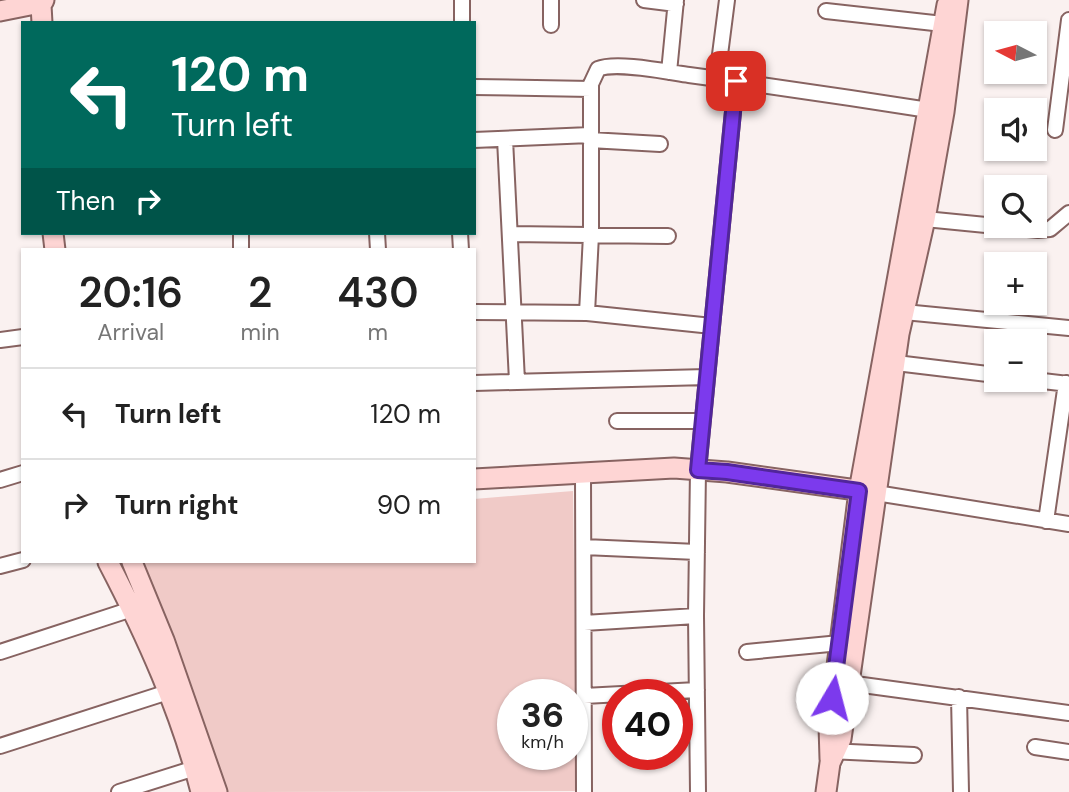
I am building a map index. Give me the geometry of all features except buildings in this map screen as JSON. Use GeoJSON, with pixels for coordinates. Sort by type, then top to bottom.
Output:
{"type":"FeatureCollection","features":[{"type":"Feature","properties":{"kind":"street"},"geometry":{"type":"LineString","coordinates":[[462,0],[462,21]]}},
{"type":"Feature","properties":{"kind":"street"},"geometry":{"type":"LineString","coordinates":[[551,0],[551,25]]}},
{"type":"Feature","properties":{"kind":"street"},"geometry":{"type":"LineString","coordinates":[[644,0],[676,2],[669,72]]}},
{"type":"Feature","properties":{"kind":"street"},"geometry":{"type":"LineString","coordinates":[[717,78],[727,0]]}},
{"type":"Feature","properties":{"kind":"street"},"geometry":{"type":"LineString","coordinates":[[832,755],[841,739],[867,492],[925,219],[943,24],[948,0]]}},
{"type":"Feature","properties":{"kind":"street"},"geometry":{"type":"LineString","coordinates":[[826,792],[832,755],[829,726],[840,643],[958,0]]}},
{"type":"Feature","properties":{"kind":"street"},"geometry":{"type":"LineString","coordinates":[[0,11],[39,7]]}},
{"type":"Feature","properties":{"kind":"street"},"geometry":{"type":"LineString","coordinates":[[826,10],[943,24]]}},
{"type":"Feature","properties":{"kind":"street"},"geometry":{"type":"LineString","coordinates":[[1055,130],[1069,19]]}},
{"type":"Feature","properties":{"kind":"street"},"geometry":{"type":"LineString","coordinates":[[587,313],[591,235],[591,89],[598,69],[616,66],[669,72],[936,111]]}},
{"type":"Feature","properties":{"kind":"street"},"geometry":{"type":"LineString","coordinates":[[698,792],[698,470],[736,81]]}},
{"type":"Feature","properties":{"kind":"street"},"geometry":{"type":"LineString","coordinates":[[476,87],[591,89]]}},
{"type":"Feature","properties":{"kind":"street"},"geometry":{"type":"LineString","coordinates":[[476,140],[590,138],[660,144]]}},
{"type":"Feature","properties":{"kind":"street"},"geometry":{"type":"LineString","coordinates":[[505,139],[517,382]]}},
{"type":"Feature","properties":{"kind":"street"},"geometry":{"type":"LineString","coordinates":[[1047,229],[1069,213]]}},
{"type":"Feature","properties":{"kind":"street"},"geometry":{"type":"LineString","coordinates":[[925,219],[984,225]]}},
{"type":"Feature","properties":{"kind":"street"},"geometry":{"type":"LineString","coordinates":[[510,234],[668,236]]}},
{"type":"Feature","properties":{"kind":"street"},"geometry":{"type":"LineString","coordinates":[[476,312],[587,313],[712,326]]}},
{"type":"Feature","properties":{"kind":"street"},"geometry":{"type":"LineString","coordinates":[[904,312],[1069,328]]}},
{"type":"Feature","properties":{"kind":"street"},"geometry":{"type":"LineString","coordinates":[[0,340],[21,337]]}},
{"type":"Feature","properties":{"kind":"street"},"geometry":{"type":"LineString","coordinates":[[896,363],[984,374]]}},
{"type":"Feature","properties":{"kind":"street"},"geometry":{"type":"LineString","coordinates":[[476,383],[707,377]]}},
{"type":"Feature","properties":{"kind":"street"},"geometry":{"type":"LineString","coordinates":[[1046,521],[1067,384],[1047,382]]}},
{"type":"Feature","properties":{"kind":"street"},"geometry":{"type":"LineString","coordinates":[[617,421],[703,421]]}},
{"type":"Feature","properties":{"kind":"street"},"geometry":{"type":"LineString","coordinates":[[476,479],[674,468],[727,472],[1069,524]]}},
{"type":"Feature","properties":{"kind":"street"},"geometry":{"type":"LineString","coordinates":[[583,473],[584,679]]}},
{"type":"Feature","properties":{"kind":"street"},"geometry":{"type":"LineString","coordinates":[[0,480],[21,474]]}},
{"type":"Feature","properties":{"kind":"street"},"geometry":{"type":"LineString","coordinates":[[584,547],[697,552]]}},
{"type":"Feature","properties":{"kind":"street"},"geometry":{"type":"LineString","coordinates":[[0,566],[21,561]]}},
{"type":"Feature","properties":{"kind":"street"},"geometry":{"type":"LineString","coordinates":[[109,563],[168,692],[201,792]]}},
{"type":"Feature","properties":{"kind":"street"},"geometry":{"type":"LineString","coordinates":[[132,563],[164,640],[217,792]]}},
{"type":"Feature","properties":{"kind":"street"},"geometry":{"type":"LineString","coordinates":[[0,652],[132,609]]}},
{"type":"Feature","properties":{"kind":"street"},"geometry":{"type":"LineString","coordinates":[[584,623],[696,616]]}},
{"type":"Feature","properties":{"kind":"street"},"geometry":{"type":"LineString","coordinates":[[747,652],[840,643]]}},
{"type":"Feature","properties":{"kind":"street"},"geometry":{"type":"LineString","coordinates":[[848,682],[1069,713]]}},
{"type":"Feature","properties":{"kind":"street"},"geometry":{"type":"LineString","coordinates":[[588,696],[697,690]]}},
{"type":"Feature","properties":{"kind":"street"},"geometry":{"type":"LineString","coordinates":[[0,746],[168,692]]}},
{"type":"Feature","properties":{"kind":"street"},"geometry":{"type":"LineString","coordinates":[[959,698],[961,792]]}},
{"type":"Feature","properties":{"kind":"street"},"geometry":{"type":"LineString","coordinates":[[1035,747],[1069,752]]}},
{"type":"Feature","properties":{"kind":"street"},"geometry":{"type":"LineString","coordinates":[[832,755],[914,755]]}},
{"type":"Feature","properties":{"kind":"street"},"geometry":{"type":"LineString","coordinates":[[119,792],[195,768]]}},
{"type":"Feature","properties":{"kind":"street"},"geometry":{"type":"LineString","coordinates":[[584,770],[584,792]]}},
{"type":"Feature","properties":{"kind":"shaded area"},"geometry":{"type":"Polygon","coordinates":[[[573,491],[576,679],[497,679],[497,770],[577,770],[577,791],[216,792],[124,563],[476,563],[476,499],[573,491]]]}},
{"type":"Feature","properties":{"kind":"route"},"geometry":{"type":"LineString","coordinates":[[736,81],[698,470],[859,491],[832,698]]}}]}
